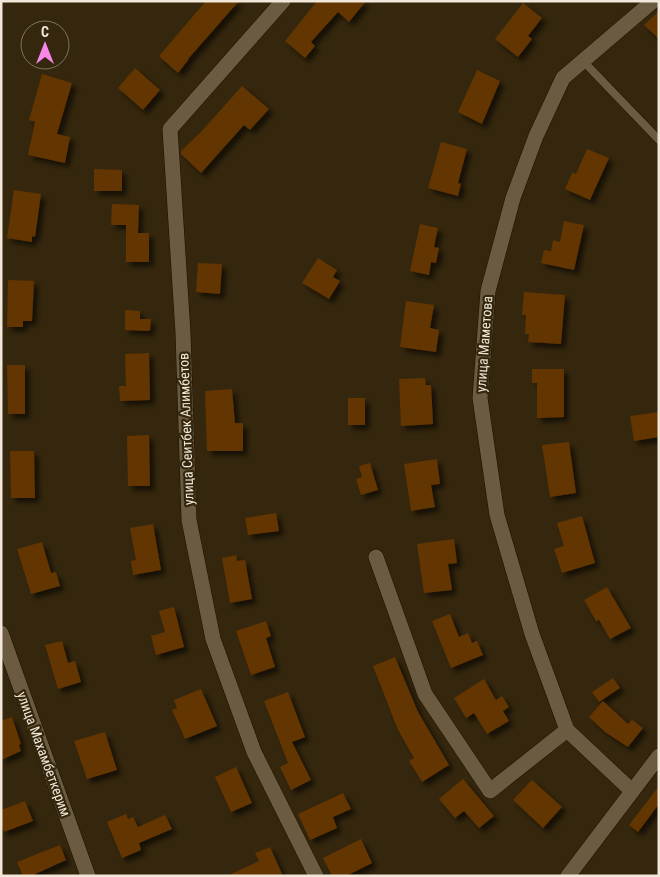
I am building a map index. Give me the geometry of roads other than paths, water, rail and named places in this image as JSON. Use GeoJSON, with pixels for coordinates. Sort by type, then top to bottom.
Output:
{"type":"FeatureCollection","features":[{"type":"Feature","properties":{"kind":"street","name":"улица Сеитбек Алимбетов"},"geometry":{"type":"LineString","coordinates":[[283,1],[170,129],[183,333],[189,520],[213,639],[254,752],[316,876]]}},
{"type":"Feature","properties":{"kind":"street","name":"улица Маметова"},"geometry":{"type":"LineString","coordinates":[[632,791],[567,730],[532,634],[497,515],[480,398],[488,291],[513,198],[536,136],[563,78],[653,1]]}},
{"type":"Feature","properties":{"kind":"street"},"geometry":{"type":"LineString","coordinates":[[376,557],[425,694],[490,791],[567,730]]}},
{"type":"Feature","properties":{"kind":"street","name":"улица Махамбеткерим"},"geometry":{"type":"LineString","coordinates":[[1,633],[88,876]]}},
{"type":"Feature","properties":{"kind":"street"},"geometry":{"type":"LineString","coordinates":[[568,876],[659,756]]}},
{"type":"Feature","properties":{"kind":"lane"},"geometry":{"type":"LineString","coordinates":[[584,62],[659,140]]}}]}
